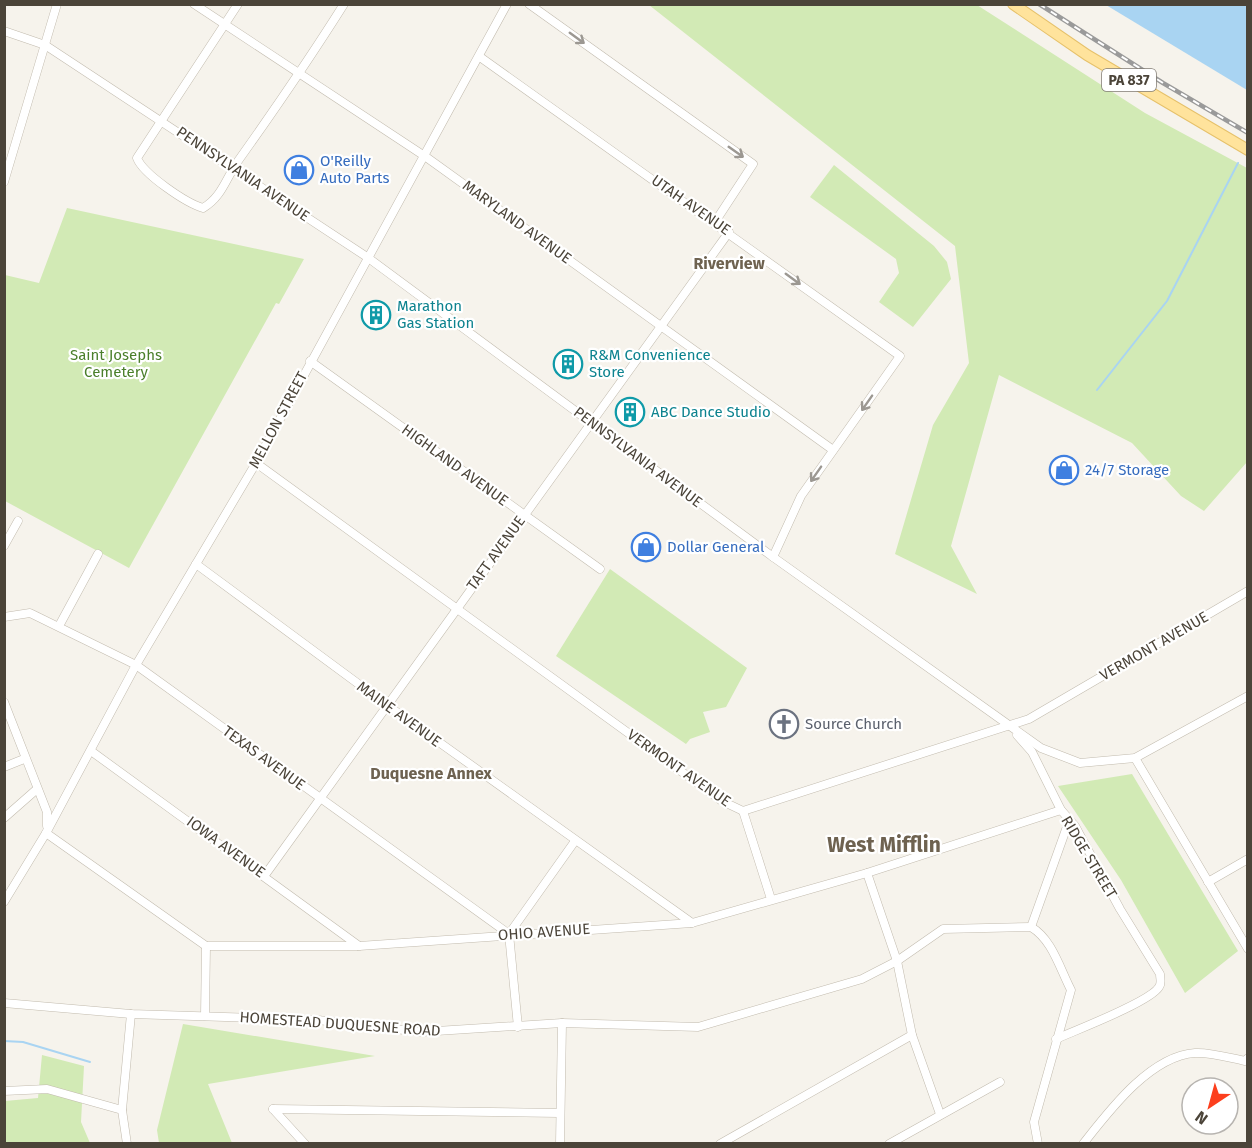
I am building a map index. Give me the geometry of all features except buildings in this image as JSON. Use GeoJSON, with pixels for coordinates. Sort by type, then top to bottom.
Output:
{"type":"FeatureCollection","features":[{"type":"Feature","properties":{"kind":"main road","name":"PA 837"},"geometry":{"type":"LineString","coordinates":[[1012,4],[1087,55],[1248,150]]}},
{"type":"Feature","properties":{"kind":"street"},"geometry":{"type":"LineString","coordinates":[[4,182],[7,164],[57,4]]}},
{"type":"Feature","properties":{"kind":"street","name":"MARYLAND AVENUE"},"geometry":{"type":"LineString","coordinates":[[194,4],[426,157],[833,450]]}},
{"type":"Feature","properties":{"kind":"street"},"geometry":{"type":"LineString","coordinates":[[238,4],[160,119],[137,158],[140,165],[150,175],[203,207],[218,196],[233,168],[299,75],[344,4]]}},
{"type":"Feature","properties":{"kind":"street","name":"MELLON STREET"},"geometry":{"type":"LineString","coordinates":[[4,902],[46,833],[136,665],[256,463],[367,257],[426,157],[507,4]]}},
{"type":"Feature","properties":{"kind":"street"},"geometry":{"type":"LineString","coordinates":[[529,4],[753,164],[715,222]]}},
{"type":"Feature","properties":{"kind":"street","name":"PENNSYLVANIA AVENUE"},"geometry":{"type":"LineString","coordinates":[[4,31],[45,45],[367,257],[773,557],[1041,748],[1080,763],[1136,758],[1248,696]]}},
{"type":"Feature","properties":{"kind":"street","name":"UTAH AVENUE"},"geometry":{"type":"LineString","coordinates":[[480,57],[715,222],[900,356],[833,450]]}},
{"type":"Feature","properties":{"kind":"street","name":"TAFT AVENUE"},"geometry":{"type":"LineString","coordinates":[[265,875],[319,797],[729,232]]}},
{"type":"Feature","properties":{"kind":"street","name":"HIGHLAND AVENUE"},"geometry":{"type":"LineString","coordinates":[[310,361],[600,569]]}},
{"type":"Feature","properties":{"kind":"street"},"geometry":{"type":"LineString","coordinates":[[773,557],[799,499],[833,450]]}},
{"type":"Feature","properties":{"kind":"street","name":"VERMONT AVENUE"},"geometry":{"type":"LineString","coordinates":[[256,463],[722,801],[743,811],[1029,719],[1248,591]]}},
{"type":"Feature","properties":{"kind":"street"},"geometry":{"type":"LineString","coordinates":[[4,546],[18,521]]}},
{"type":"Feature","properties":{"kind":"street"},"geometry":{"type":"LineString","coordinates":[[59,626],[98,554]]}},
{"type":"Feature","properties":{"kind":"street","name":"MAINE AVENUE"},"geometry":{"type":"LineString","coordinates":[[196,564],[387,705],[692,923]]}},
{"type":"Feature","properties":{"kind":"street","name":"TEXAS AVENUE"},"geometry":{"type":"LineString","coordinates":[[4,617],[30,613],[136,665],[509,934]]}},
{"type":"Feature","properties":{"kind":"street"},"geometry":{"type":"LineString","coordinates":[[4,702],[24,759],[47,812],[46,833],[206,946],[205,1016]]}},
{"type":"Feature","properties":{"kind":"street","name":"RIDGE STREET"},"geometry":{"type":"LineString","coordinates":[[1010,727],[1032,752],[1061,810],[1074,826],[1120,909],[1160,974],[1161,983],[1158,989],[1140,1001],[1056,1039]]}},
{"type":"Feature","properties":{"kind":"street","name":"IOWA AVENUE"},"geometry":{"type":"LineString","coordinates":[[91,751],[265,875],[359,946]]}},
{"type":"Feature","properties":{"kind":"street"},"geometry":{"type":"LineString","coordinates":[[1136,758],[1248,949]]}},
{"type":"Feature","properties":{"kind":"street"},"geometry":{"type":"LineString","coordinates":[[4,767],[24,759]]}},
{"type":"Feature","properties":{"kind":"street"},"geometry":{"type":"LineString","coordinates":[[4,818],[37,789]]}},
{"type":"Feature","properties":{"kind":"street","name":"OHIO AVENUE"},"geometry":{"type":"LineString","coordinates":[[206,946],[359,946],[692,923],[867,873],[1061,810]]}},
{"type":"Feature","properties":{"kind":"street"},"geometry":{"type":"LineString","coordinates":[[743,811],[771,899]]}},
{"type":"Feature","properties":{"kind":"street"},"geometry":{"type":"LineString","coordinates":[[1038,1143],[1034,1122],[1071,990],[1052,951],[1040,933],[1031,927],[1069,821]]}},
{"type":"Feature","properties":{"kind":"street"},"geometry":{"type":"LineString","coordinates":[[518,1028],[509,934],[575,841]]}},
{"type":"Feature","properties":{"kind":"street"},"geometry":{"type":"LineString","coordinates":[[1208,882],[1248,859]]}},
{"type":"Feature","properties":{"kind":"street"},"geometry":{"type":"LineString","coordinates":[[867,873],[897,961],[912,1035],[940,1114]]}},
{"type":"Feature","properties":{"kind":"street","name":"HOMESTEAD DUQUESNE ROAD"},"geometry":{"type":"LineString","coordinates":[[4,1003],[131,1014],[318,1020],[421,1032],[518,1028],[562,1023],[698,1027],[862,979],[897,961],[943,928],[1031,927]]}},
{"type":"Feature","properties":{"kind":"street"},"geometry":{"type":"LineString","coordinates":[[127,1143],[122,1110],[131,1014]]}},
{"type":"Feature","properties":{"kind":"street"},"geometry":{"type":"LineString","coordinates":[[560,1143],[562,1023]]}},
{"type":"Feature","properties":{"kind":"street"},"geometry":{"type":"LineString","coordinates":[[720,1143],[912,1035]]}},
{"type":"Feature","properties":{"kind":"street"},"geometry":{"type":"LineString","coordinates":[[1083,1143],[1136,1084],[1165,1061],[1195,1053],[1247,1060]]}},
{"type":"Feature","properties":{"kind":"street"},"geometry":{"type":"LineString","coordinates":[[889,1143],[1000,1082]]}},
{"type":"Feature","properties":{"kind":"street"},"geometry":{"type":"LineString","coordinates":[[4,1091],[47,1089],[122,1110]]}},
{"type":"Feature","properties":{"kind":"street"},"geometry":{"type":"LineString","coordinates":[[305,1143],[273,1109],[559,1113]]}},
{"type":"Feature","properties":{"kind":"green space"},"geometry":{"type":"Polygon","coordinates":[[[649,5],[977,5],[1145,113],[1247,168],[1247,462],[1204,511],[1181,496],[1132,443],[999,375],[951,546],[977,594],[895,554],[933,425],[969,363],[955,246],[649,5]]]}},
{"type":"Feature","properties":{"kind":"green space"},"geometry":{"type":"Polygon","coordinates":[[[834,165],[934,246],[947,262],[951,279],[913,327],[879,302],[899,273],[896,259],[810,197],[834,165]]]}},
{"type":"Feature","properties":{"kind":"green space","name":"Saint Josephs Cemetery"},"geometry":{"type":"Polygon","coordinates":[[[67,208],[304,259],[279,304],[276,303],[129,568],[5,501],[5,275],[39,283],[67,208]]]}},
{"type":"Feature","properties":{"kind":"green space"},"geometry":{"type":"Polygon","coordinates":[[[610,569],[747,668],[726,707],[703,712],[710,732],[690,739],[686,744],[556,656],[610,569]]]}},
{"type":"Feature","properties":{"kind":"green space"},"geometry":{"type":"Polygon","coordinates":[[[1132,774],[1238,951],[1185,993],[1121,880],[1058,786],[1132,774]]]}},
{"type":"Feature","properties":{"kind":"green space"},"geometry":{"type":"Polygon","coordinates":[[[183,1024],[375,1056],[208,1084],[232,1143],[159,1143],[157,1130],[183,1024]]]}},
{"type":"Feature","properties":{"kind":"green space"},"geometry":{"type":"Polygon","coordinates":[[[42,1055],[84,1066],[81,1122],[90,1143],[5,1144],[5,1101],[38,1098],[42,1055]]]}},
{"type":"Feature","properties":{"kind":"water"},"geometry":{"type":"Polygon","coordinates":[[[1106,5],[1247,5],[1247,90],[1106,5]]]}},
{"type":"Feature","properties":{"kind":"waterway"},"geometry":{"type":"LineString","coordinates":[[1097,390],[1167,301],[1238,163]]}},
{"type":"Feature","properties":{"kind":"waterway"},"geometry":{"type":"LineString","coordinates":[[4,1041],[23,1042],[90,1062]]}},
{"type":"Feature","properties":{"kind":"railway"},"geometry":{"type":"LineString","coordinates":[[1039,4],[1163,83],[1248,133]]}},
{"type":"Feature","properties":{"kind":"place","name":"O'Reilly Auto Parts"},"geometry":{"type":"Point","coordinates":[299,170]}},
{"type":"Feature","properties":{"kind":"place","name":"Marathon Gas Station"},"geometry":{"type":"Point","coordinates":[376,315]}},
{"type":"Feature","properties":{"kind":"place","name":"R&M Convenience Store"},"geometry":{"type":"Point","coordinates":[568,364]}},
{"type":"Feature","properties":{"kind":"place","name":"ABC Dance Studio"},"geometry":{"type":"Point","coordinates":[630,412]}},
{"type":"Feature","properties":{"kind":"place","name":"24/7 Storage"},"geometry":{"type":"Point","coordinates":[1064,470]}},
{"type":"Feature","properties":{"kind":"place","name":"Dollar General"},"geometry":{"type":"Point","coordinates":[646,547]}},
{"type":"Feature","properties":{"kind":"place","name":"Source Church"},"geometry":{"type":"Point","coordinates":[784,724]}},
{"type":"Feature","properties":{"kind":"district","name":"Riverview"},"geometry":{"type":"Point","coordinates":[729,263]}},
{"type":"Feature","properties":{"kind":"district","name":"Duquesne Annex"},"geometry":{"type":"Point","coordinates":[431,773]}},
{"type":"Feature","properties":{"kind":"district","name":"West Mifflin"},"geometry":{"type":"Point","coordinates":[884,845]}}]}
